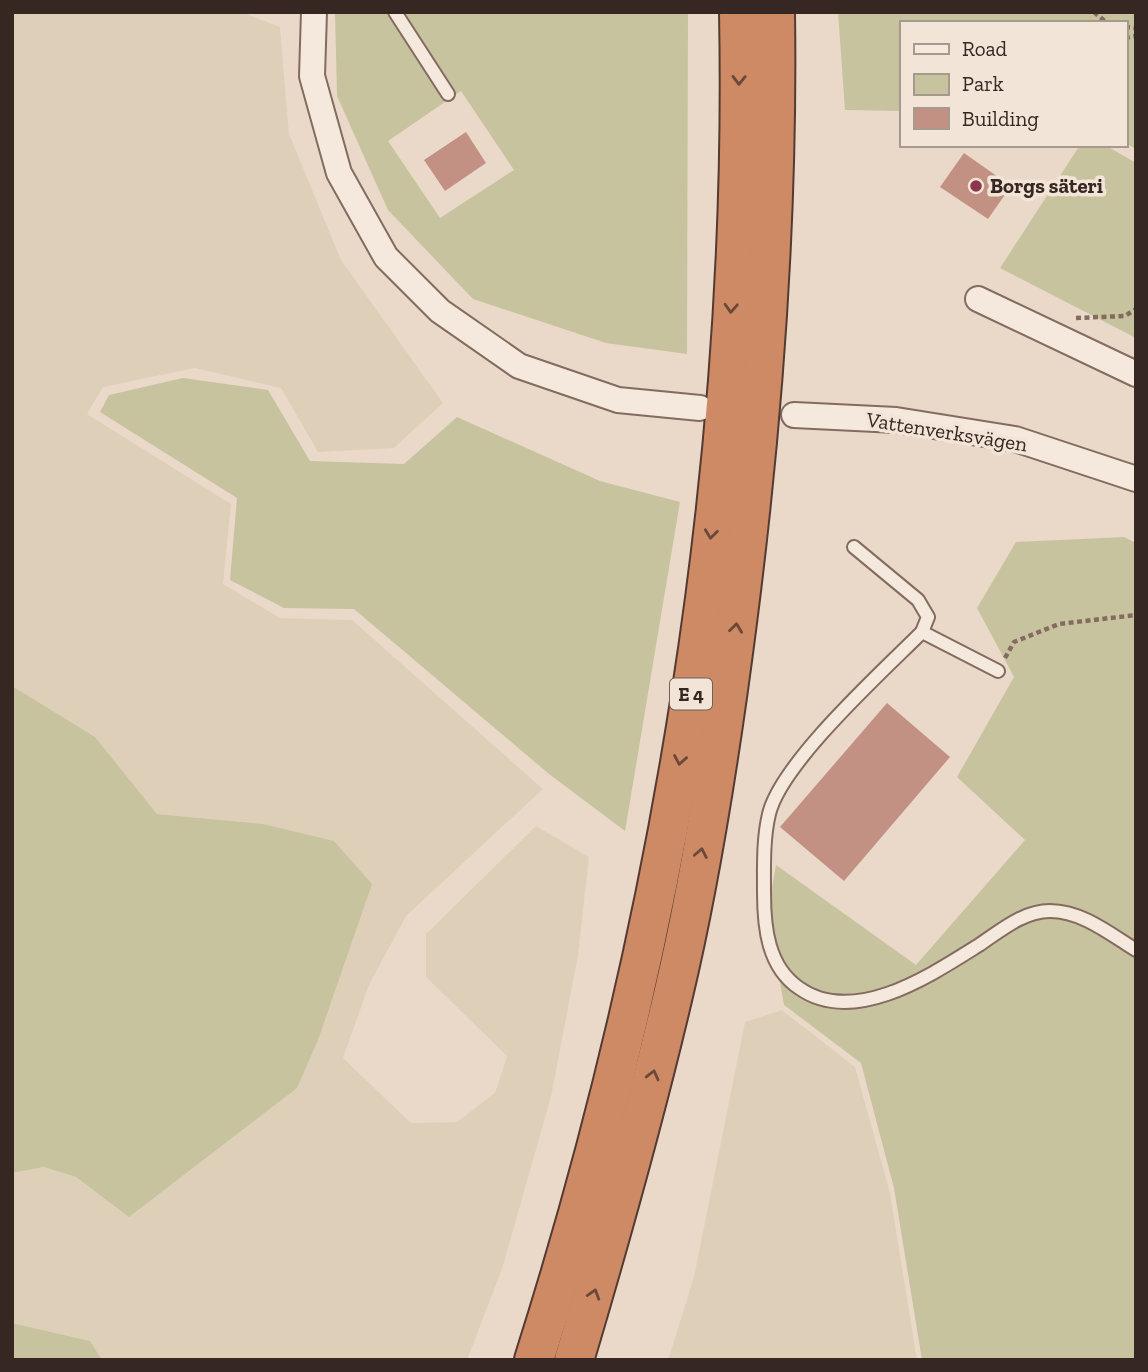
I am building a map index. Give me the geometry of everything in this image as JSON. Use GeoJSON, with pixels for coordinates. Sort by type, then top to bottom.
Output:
{"type":"FeatureCollection","features":[{"type":"Feature","properties":{"kind":"highway","name":"E 4"},"geometry":{"type":"LineString","coordinates":[[534,1360],[573,1235],[645,951],[690,701],[719,469],[729,332],[738,175],[739,12]]}},
{"type":"Feature","properties":{"kind":"highway","name":"E 4"},"geometry":{"type":"LineString","coordinates":[[574,1360],[610,1241],[674,993],[726,711],[756,479],[774,176],[775,12]]}},
{"type":"Feature","properties":{"kind":"street"},"geometry":{"type":"LineString","coordinates":[[314,12],[312,76],[339,173],[386,257],[440,311],[519,366],[618,400],[700,408]]}},
{"type":"Feature","properties":{"kind":"street"},"geometry":{"type":"LineString","coordinates":[[978,299],[1136,374]]}},
{"type":"Feature","properties":{"kind":"street","name":"Vattenverksvägen"},"geometry":{"type":"LineString","coordinates":[[794,415],[897,420],[1015,439],[1136,479]]}},
{"type":"Feature","properties":{"kind":"lane"},"geometry":{"type":"LineString","coordinates":[[396,12],[448,94]]}},
{"type":"Feature","properties":{"kind":"lane"},"geometry":{"type":"LineString","coordinates":[[854,547],[918,600],[928,617],[922,632],[794,764],[769,812],[764,860],[764,921],[775,962],[791,983],[814,999],[837,1002],[878,997],[911,984],[1011,923],[1048,911],[1074,914],[1136,950]]}},
{"type":"Feature","properties":{"kind":"lane"},"geometry":{"type":"LineString","coordinates":[[922,632],[998,671]]}},
{"type":"Feature","properties":{"kind":"path"},"geometry":{"type":"LineString","coordinates":[[1049,333],[1063,317],[1125,316],[1136,309]]}},
{"type":"Feature","properties":{"kind":"path"},"geometry":{"type":"LineString","coordinates":[[998,671],[1014,642],[1059,624],[1136,615]]}},
{"type":"Feature","properties":{"kind":"shaded area"},"geometry":{"type":"Polygon","coordinates":[[[12,12],[241,12],[280,27],[289,134],[341,260],[443,403],[394,448],[318,452],[281,388],[195,368],[103,387],[87,414],[231,504],[223,584],[280,618],[352,620],[543,789],[406,916],[369,985],[343,1058],[411,1123],[457,1122],[495,1093],[507,1056],[426,977],[426,934],[536,826],[589,857],[578,955],[551,1097],[502,1269],[467,1360],[102,1360],[90,1341],[12,1323],[12,1173],[44,1167],[76,1177],[129,1216],[263,824],[157,814],[95,738],[12,686],[12,12]]]}},
{"type":"Feature","properties":{"kind":"shaded area"},"geometry":{"type":"Polygon","coordinates":[[[782,1010],[855,1067],[890,1193],[917,1360],[668,1360],[694,1277],[745,1022],[782,1010]]]}},
{"type":"Feature","properties":{"kind":"green space"},"geometry":{"type":"Polygon","coordinates":[[[335,12],[688,12],[687,354],[606,343],[473,299],[388,210],[337,96],[335,12]],[[461,91],[388,141],[440,218],[514,170],[461,91]]]}},
{"type":"Feature","properties":{"kind":"green space"},"geometry":{"type":"Polygon","coordinates":[[[838,12],[1136,12],[1136,149],[1127,144],[1127,21],[900,21],[900,111],[845,110],[838,12]]]}},
{"type":"Feature","properties":{"kind":"green space"},"geometry":{"type":"Polygon","coordinates":[[[1079,147],[1108,147],[1136,163],[1136,338],[1000,268],[1079,147]]]}},
{"type":"Feature","properties":{"kind":"green space"},"geometry":{"type":"Polygon","coordinates":[[[183,378],[268,390],[310,461],[404,464],[457,417],[600,481],[680,502],[625,831],[549,774],[354,609],[284,608],[230,580],[237,498],[100,412],[109,395],[183,378]]]}},
{"type":"Feature","properties":{"kind":"green space"},"geometry":{"type":"Polygon","coordinates":[[[1124,537],[1136,543],[1136,1360],[922,1360],[894,1188],[861,1063],[784,1005],[768,911],[776,865],[916,965],[1025,840],[957,777],[1014,677],[977,608],[1016,542],[1124,537]]]}},
{"type":"Feature","properties":{"kind":"green space"},"geometry":{"type":"Polygon","coordinates":[[[12,686],[95,737],[157,814],[263,824],[334,841],[372,884],[318,1040],[297,1088],[129,1217],[76,1177],[44,1167],[12,1173],[12,686]]]}},
{"type":"Feature","properties":{"kind":"green space"},"geometry":{"type":"Polygon","coordinates":[[[12,1323],[90,1341],[102,1360],[12,1360],[12,1323]]]}},
{"type":"Feature","properties":{"kind":"building"},"geometry":{"type":"Polygon","coordinates":[[[466,132],[486,163],[445,191],[424,160],[466,132]]]}},
{"type":"Feature","properties":{"kind":"building","name":"Borgs säteri"},"geometry":{"type":"Polygon","coordinates":[[[964,153],[1011,186],[988,219],[940,187],[964,153]]]}},
{"type":"Feature","properties":{"kind":"building"},"geometry":{"type":"Polygon","coordinates":[[[887,703],[950,757],[844,881],[780,827],[887,703]]]}},
{"type":"Feature","properties":{"kind":"place","name":"Borgs säteri"},"geometry":{"type":"Point","coordinates":[976,186]}}]}
